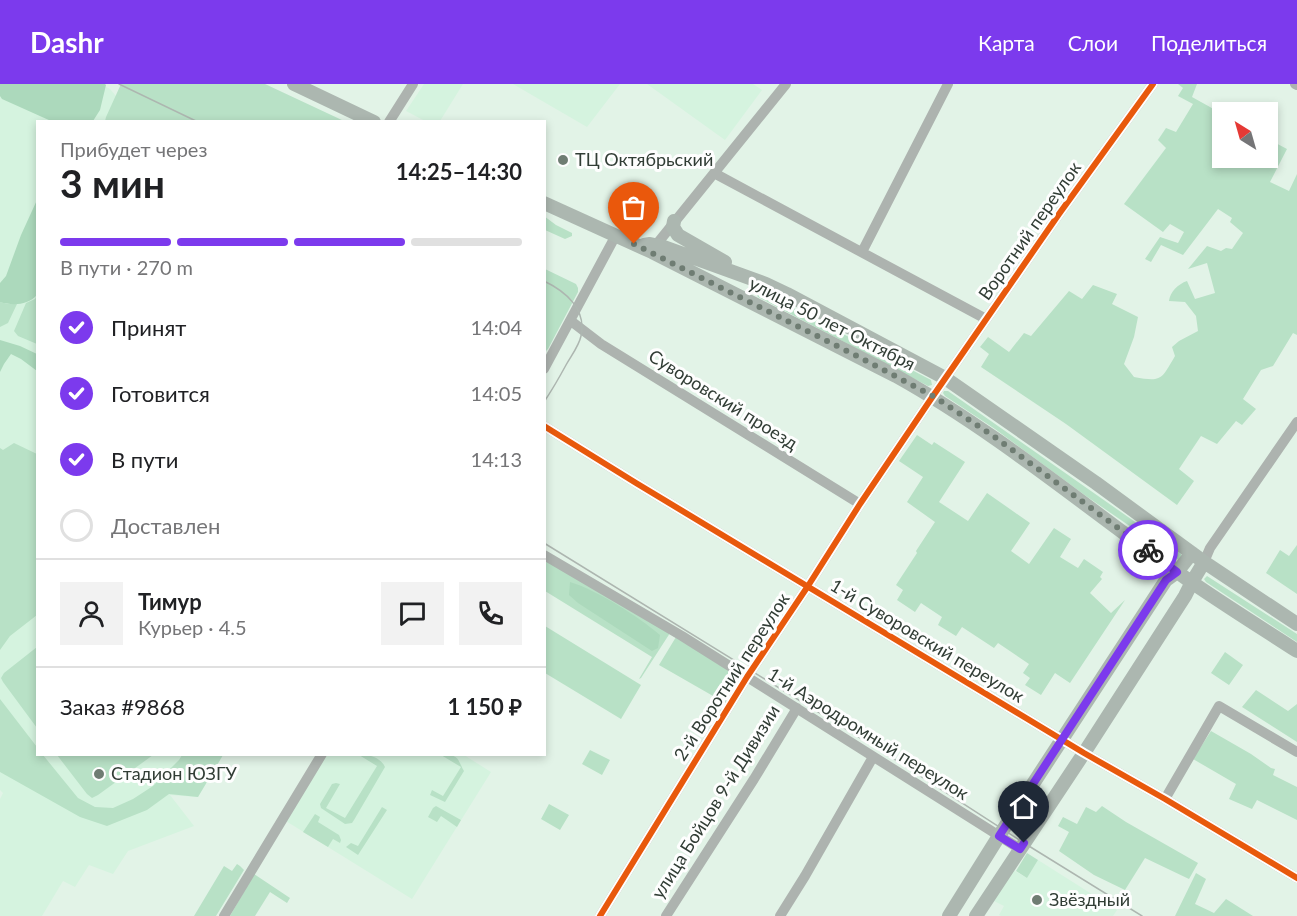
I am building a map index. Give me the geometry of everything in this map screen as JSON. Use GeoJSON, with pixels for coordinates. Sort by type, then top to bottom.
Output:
{"type":"FeatureCollection","features":[{"type":"Feature","properties":{"kind":"main road"},"geometry":{"type":"LineString","coordinates":[[294,84],[370,120]]}},
{"type":"Feature","properties":{"kind":"main road","name":"улица 50 лет Октября"},"geometry":{"type":"LineString","coordinates":[[546,204],[649,248],[762,283],[797,299],[945,378],[1096,483],[1204,562],[1297,624]]}},
{"type":"Feature","properties":{"kind":"main road"},"geometry":{"type":"LineString","coordinates":[[675,220],[673,227],[678,235],[762,283]]}},
{"type":"Feature","properties":{"kind":"main road","name":"улица 50 лет Октября"},"geometry":{"type":"LineString","coordinates":[[649,248],[933,396],[992,435],[1177,572],[1297,651]]}},
{"type":"Feature","properties":{"kind":"main road"},"geometry":{"type":"LineString","coordinates":[[749,302],[747,291],[752,284],[762,283]]}},
{"type":"Feature","properties":{"kind":"main road"},"geometry":{"type":"LineString","coordinates":[[950,916],[999,836],[1166,580],[1177,572],[1192,553]]}},
{"type":"Feature","properties":{"kind":"main road"},"geometry":{"type":"LineString","coordinates":[[976,916],[1084,753],[1185,596],[1204,562]]}},
{"type":"Feature","properties":{"kind":"street"},"geometry":{"type":"LineString","coordinates":[[390,120],[413,84]]}},
{"type":"Feature","properties":{"kind":"street"},"geometry":{"type":"LineString","coordinates":[[649,248],[675,220],[786,84]]}},
{"type":"Feature","properties":{"kind":"street"},"geometry":{"type":"LineString","coordinates":[[862,252],[948,84]]}},
{"type":"Feature","properties":{"kind":"street","name":"Воротний переулок"},"geometry":{"type":"LineString","coordinates":[[933,396],[1059,214],[1154,84]]}},
{"type":"Feature","properties":{"kind":"street"},"geometry":{"type":"LineString","coordinates":[[714,172],[986,319]]}},
{"type":"Feature","properties":{"kind":"street"},"geometry":{"type":"LineString","coordinates":[[546,365],[616,235]]}},
{"type":"Feature","properties":{"kind":"street","name":"Суворовский проезд"},"geometry":{"type":"LineString","coordinates":[[571,321],[601,344],[860,504]]}},
{"type":"Feature","properties":{"kind":"street","name":"2-й Воротний переулок"},"geometry":{"type":"LineString","coordinates":[[600,916],[747,677],[933,396]]}},
{"type":"Feature","properties":{"kind":"street"},"geometry":{"type":"LineString","coordinates":[[1204,562],[1210,548],[1297,422]]}},
{"type":"Feature","properties":{"kind":"street","name":"1-й Суворовский переулок"},"geometry":{"type":"LineString","coordinates":[[546,427],[1062,740],[1297,878]]}},
{"type":"Feature","properties":{"kind":"street"},"geometry":{"type":"LineString","coordinates":[[1192,553],[1210,548]]}},
{"type":"Feature","properties":{"kind":"street","name":"1-й Аэродромный переулок"},"geometry":{"type":"LineString","coordinates":[[546,556],[645,613],[1020,849]]}},
{"type":"Feature","properties":{"kind":"street"},"geometry":{"type":"LineString","coordinates":[[1165,799],[1220,706],[1297,752]]}},
{"type":"Feature","properties":{"kind":"street","name":"улица Бойцов 9-й Дивизии"},"geometry":{"type":"LineString","coordinates":[[666,916],[797,708]]}},
{"type":"Feature","properties":{"kind":"street"},"geometry":{"type":"LineString","coordinates":[[224,916],[321,756]]}},
{"type":"Feature","properties":{"kind":"street"},"geometry":{"type":"LineString","coordinates":[[780,916],[873,757]]}},
{"type":"Feature","properties":{"kind":"shaded area"},"geometry":{"type":"Polygon","coordinates":[[[0,84],[101,84],[110,89],[126,108],[151,120],[36,120],[36,756],[222,756],[198,797],[170,795],[194,826],[128,851],[113,874],[89,865],[75,887],[63,881],[42,916],[0,916],[0,799],[3,793],[0,790],[0,84]]]}},
{"type":"Feature","properties":{"kind":"shaded area"},"geometry":{"type":"Polygon","coordinates":[[[0,84],[106,85],[100,110],[94,120],[49,120],[2,99],[0,84]]]}},
{"type":"Feature","properties":{"kind":"shaded area"},"geometry":{"type":"Polygon","coordinates":[[[121,84],[265,84],[342,120],[105,120],[121,84]]]}},
{"type":"Feature","properties":{"kind":"shaded area"},"geometry":{"type":"Polygon","coordinates":[[[424,84],[463,84],[441,120],[423,120],[406,111],[424,84]]]}},
{"type":"Feature","properties":{"kind":"shaded area"},"geometry":{"type":"Polygon","coordinates":[[[513,84],[620,84],[587,127],[513,84]]]}},
{"type":"Feature","properties":{"kind":"shaded area"},"geometry":{"type":"Polygon","coordinates":[[[647,84],[753,84],[762,90],[725,140],[647,84]]]}},
{"type":"Feature","properties":{"kind":"shaded area"},"geometry":{"type":"Polygon","coordinates":[[[1178,84],[1197,84],[1192,97],[1212,108],[1212,168],[1277,168],[1270,182],[1289,191],[1297,174],[1297,335],[1293,333],[1273,366],[1261,370],[1243,399],[1256,409],[1242,425],[1236,421],[1217,444],[1201,436],[1179,469],[1194,481],[1177,505],[1066,424],[981,367],[989,354],[980,347],[988,337],[1009,352],[1024,333],[1031,336],[1069,291],[1082,299],[1093,285],[1117,294],[1112,304],[1138,317],[1134,337],[1124,364],[1134,377],[1156,379],[1163,375],[1175,356],[1172,347],[1198,331],[1196,316],[1185,302],[1169,301],[1171,294],[1187,281],[1195,299],[1215,293],[1207,263],[1188,269],[1207,246],[1221,251],[1226,248],[1232,249],[1243,233],[1230,222],[1232,218],[1218,209],[1183,255],[1161,245],[1151,262],[1145,259],[1160,237],[1178,243],[1184,232],[1170,224],[1163,232],[1124,204],[1166,148],[1158,140],[1166,128],[1176,132],[1193,104],[1178,96],[1183,88],[1178,84]]]}},
{"type":"Feature","properties":{"kind":"shaded area"},"geometry":{"type":"Polygon","coordinates":[[[1278,144],[1287,149],[1278,166],[1278,144]]]}},
{"type":"Feature","properties":{"kind":"shaded area"},"geometry":{"type":"Polygon","coordinates":[[[36,202],[36,296],[20,304],[0,302],[0,283],[6,276],[36,202]]]}},
{"type":"Feature","properties":{"kind":"shaded area"},"geometry":{"type":"Polygon","coordinates":[[[546,218],[572,233],[572,236],[565,239],[546,230],[546,218]]]}},
{"type":"Feature","properties":{"kind":"shaded area"},"geometry":{"type":"Polygon","coordinates":[[[546,269],[576,284],[578,288],[546,351],[546,269]]]}},
{"type":"Feature","properties":{"kind":"shaded area"},"geometry":{"type":"Polygon","coordinates":[[[759,290],[931,380],[932,385],[928,386],[758,297],[756,293],[759,290]]]}},
{"type":"Feature","properties":{"kind":"shaded area"},"geometry":{"type":"Polygon","coordinates":[[[36,297],[36,344],[18,336],[14,331],[26,303],[36,297]]]}},
{"type":"Feature","properties":{"kind":"shaded area"},"geometry":{"type":"Polygon","coordinates":[[[0,302],[17,304],[8,323],[0,327],[0,302]]]}},
{"type":"Feature","properties":{"kind":"shaded area"},"geometry":{"type":"Polygon","coordinates":[[[0,340],[36,354],[36,370],[11,354],[0,372],[0,340]]]}},
{"type":"Feature","properties":{"kind":"shaded area"},"geometry":{"type":"Polygon","coordinates":[[[944,391],[948,391],[1181,554],[1182,557],[1179,560],[1086,496],[995,429],[945,396],[944,391]]]}},
{"type":"Feature","properties":{"kind":"shaded area"},"geometry":{"type":"Polygon","coordinates":[[[917,435],[932,445],[934,442],[965,462],[939,502],[968,521],[987,493],[1030,523],[1011,551],[1029,564],[1054,528],[1071,539],[1060,557],[1078,568],[1084,559],[1103,572],[1100,577],[1102,579],[1090,593],[1111,613],[1125,600],[1070,683],[1055,673],[1041,695],[1025,685],[1030,678],[1023,673],[1029,664],[998,643],[994,648],[962,627],[956,636],[938,625],[942,617],[921,603],[915,612],[897,600],[903,590],[896,585],[935,522],[907,502],[923,477],[899,461],[917,435]]]}},
{"type":"Feature","properties":{"kind":"shaded area"},"geometry":{"type":"Polygon","coordinates":[[[14,443],[36,454],[36,616],[10,636],[0,650],[0,448],[3,450],[14,443]]]}},
{"type":"Feature","properties":{"kind":"shaded area"},"geometry":{"type":"Polygon","coordinates":[[[1297,545],[1297,594],[1266,573],[1280,550],[1289,556],[1297,545]]]}},
{"type":"Feature","properties":{"kind":"shaded area"},"geometry":{"type":"Polygon","coordinates":[[[546,559],[670,633],[639,679],[652,657],[546,592],[546,559]]]}},
{"type":"Feature","properties":{"kind":"shaded area"},"geometry":{"type":"Polygon","coordinates":[[[1207,576],[1297,634],[1297,642],[1206,582],[1204,579],[1207,576]]]}},
{"type":"Feature","properties":{"kind":"shaded area"},"geometry":{"type":"Polygon","coordinates":[[[570,582],[605,598],[651,628],[660,635],[658,648],[652,651],[578,603],[569,595],[570,582]]]}},
{"type":"Feature","properties":{"kind":"shaded area"},"geometry":{"type":"Polygon","coordinates":[[[546,627],[641,685],[621,719],[546,674],[546,627]]]}},
{"type":"Feature","properties":{"kind":"shaded area"},"geometry":{"type":"Polygon","coordinates":[[[676,637],[742,677],[727,704],[659,665],[676,637]]]}},
{"type":"Feature","properties":{"kind":"shaded area"},"geometry":{"type":"Polygon","coordinates":[[[36,648],[36,727],[3,682],[1,678],[4,673],[36,648]]]}},
{"type":"Feature","properties":{"kind":"shaded area"},"geometry":{"type":"Polygon","coordinates":[[[1225,652],[1243,665],[1229,685],[1211,673],[1225,652]]]}},
{"type":"Feature","properties":{"kind":"shaded area"},"geometry":{"type":"Polygon","coordinates":[[[1256,690],[1288,711],[1297,704],[1297,742],[1242,707],[1256,690]]]}},
{"type":"Feature","properties":{"kind":"shaded area"},"geometry":{"type":"Polygon","coordinates":[[[0,699],[36,746],[36,756],[44,756],[78,798],[95,807],[113,808],[133,799],[153,786],[181,756],[222,756],[198,797],[169,794],[147,810],[107,826],[80,817],[0,772],[0,699]]]}},
{"type":"Feature","properties":{"kind":"shaded area"},"geometry":{"type":"Polygon","coordinates":[[[1211,731],[1275,769],[1273,775],[1297,787],[1297,820],[1257,800],[1252,809],[1229,799],[1236,784],[1193,759],[1211,731]]]}},
{"type":"Feature","properties":{"kind":"shaded area"},"geometry":{"type":"Polygon","coordinates":[[[590,750],[610,760],[602,775],[582,764],[590,750]]]}},
{"type":"Feature","properties":{"kind":"shaded area","name":"Стадион ЮЗГУ"},"geometry":{"type":"Polygon","coordinates":[[[58,756],[152,756],[98,795],[92,798],[58,756]]]}},
{"type":"Feature","properties":{"kind":"shaded area"},"geometry":{"type":"Polygon","coordinates":[[[318,756],[466,756],[491,772],[412,899],[281,818],[318,756]]]}},
{"type":"Feature","properties":{"kind":"shaded area"},"geometry":{"type":"Polygon","coordinates":[[[361,756],[374,757],[385,767],[352,823],[345,824],[321,808],[320,804],[332,784],[340,784],[326,808],[345,818],[377,766],[361,756]]]}},
{"type":"Feature","properties":{"kind":"shaded area"},"geometry":{"type":"Polygon","coordinates":[[[443,756],[455,756],[464,771],[445,802],[430,795],[432,790],[443,796],[461,767],[443,756]]]}},
{"type":"Feature","properties":{"kind":"shaded area"},"geometry":{"type":"Polygon","coordinates":[[[549,804],[569,815],[560,830],[541,819],[549,804]]]}},
{"type":"Feature","properties":{"kind":"shaded area"},"geometry":{"type":"Polygon","coordinates":[[[436,806],[461,820],[457,827],[441,816],[437,822],[428,817],[436,806]]]}},
{"type":"Feature","properties":{"kind":"shaded area"},"geometry":{"type":"Polygon","coordinates":[[[1102,806],[1198,863],[1189,879],[1145,858],[1125,890],[1094,875],[1059,851],[1069,832],[1058,826],[1063,817],[1077,824],[1086,807],[1096,812],[1102,806]]]}},
{"type":"Feature","properties":{"kind":"shaded area"},"geometry":{"type":"Polygon","coordinates":[[[382,807],[387,810],[358,855],[346,847],[351,843],[358,846],[382,807]]]}},
{"type":"Feature","properties":{"kind":"shaded area"},"geometry":{"type":"Polygon","coordinates":[[[315,814],[320,817],[318,822],[339,835],[340,843],[333,839],[328,847],[303,832],[315,814]]]}},
{"type":"Feature","properties":{"kind":"shaded area"},"geometry":{"type":"Polygon","coordinates":[[[1027,853],[1038,860],[1027,878],[1016,871],[1027,853]]]}},
{"type":"Feature","properties":{"kind":"shaded area"},"geometry":{"type":"Polygon","coordinates":[[[1038,860],[1117,910],[1113,916],[999,915],[1004,906],[990,899],[1011,869],[1027,878],[1038,860]]]}},
{"type":"Feature","properties":{"kind":"shaded area"},"geometry":{"type":"Polygon","coordinates":[[[237,864],[244,870],[216,916],[194,916],[224,866],[232,871],[237,864]]]}},
{"type":"Feature","properties":{"kind":"shaded area"},"geometry":{"type":"Polygon","coordinates":[[[1196,873],[1206,879],[1195,904],[1214,913],[1226,899],[1253,916],[1175,916],[1196,873]]]}},
{"type":"Feature","properties":{"kind":"shaded area"},"geometry":{"type":"Polygon","coordinates":[[[254,874],[290,898],[287,903],[270,892],[255,916],[230,916],[254,874]]]}},
{"type":"Feature","properties":{"kind":"tram line"},"geometry":{"type":"LineString","coordinates":[[119,84],[194,120]]}},
{"type":"Feature","properties":{"kind":"tram line"},"geometry":{"type":"LineString","coordinates":[[546,282],[573,302],[581,317],[582,326],[577,347],[546,399]]}},
{"type":"Feature","properties":{"kind":"tram line"},"geometry":{"type":"LineString","coordinates":[[546,544],[888,755],[1142,916]]}},
{"type":"Feature","properties":{"kind":"cycle path"},"geometry":{"type":"LineString","coordinates":[[600,916],[747,677],[860,504],[1059,214],[1153,84]]}},
{"type":"Feature","properties":{"kind":"cycle path"},"geometry":{"type":"LineString","coordinates":[[546,427],[1084,753],[1297,878]]}},
{"type":"Feature","properties":{"kind":"way so far"},"geometry":{"type":"LineString","coordinates":[[634,244],[933,396],[992,435],[1148,550]]}},
{"type":"Feature","properties":{"kind":"place","name":"ТЦ Октябрьский"},"geometry":{"type":"Point","coordinates":[563,160]}},
{"type":"Feature","properties":{"kind":"place","name":"Стадион ЮЗГУ"},"geometry":{"type":"Point","coordinates":[99,774]}},
{"type":"Feature","properties":{"kind":"place","name":"Звёздный"},"geometry":{"type":"Point","coordinates":[1037,900]}},
{"type":"Feature","properties":{"kind":"route"},"geometry":{"type":"LineString","coordinates":[[1024,843],[1020,849],[999,836],[1166,580],[1177,572],[1148,550]]}}]}
